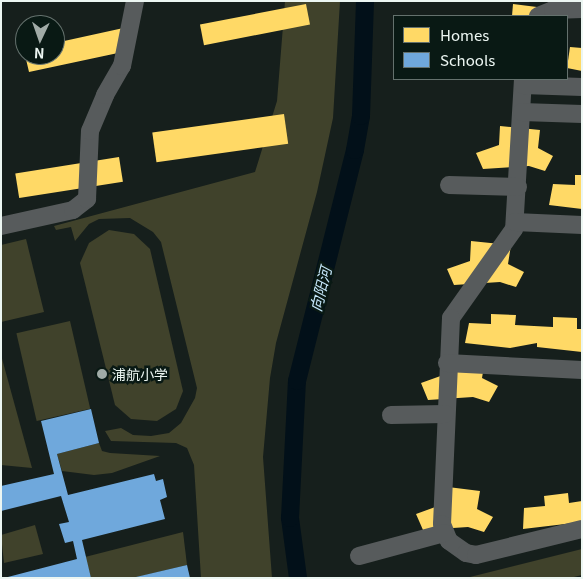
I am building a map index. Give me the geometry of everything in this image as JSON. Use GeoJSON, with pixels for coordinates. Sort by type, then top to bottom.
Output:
{"type":"FeatureCollection","features":[{"type":"Feature","properties":{"kind":"lane"},"geometry":{"type":"LineString","coordinates":[[1,226],[73,210],[87,199],[90,131],[105,94],[122,66],[136,1]]}},
{"type":"Feature","properties":{"kind":"lane"},"geometry":{"type":"LineString","coordinates":[[540,15],[553,10],[582,9]]}},
{"type":"Feature","properties":{"kind":"lane"},"geometry":{"type":"LineString","coordinates":[[582,87],[523,82],[515,222],[508,239],[455,309],[449,331],[445,414],[444,533],[457,548],[476,554],[582,529]]}},
{"type":"Feature","properties":{"kind":"lane"},"geometry":{"type":"LineString","coordinates":[[522,112],[582,114]]}},
{"type":"Feature","properties":{"kind":"lane"},"geometry":{"type":"LineString","coordinates":[[449,185],[518,187]]}},
{"type":"Feature","properties":{"kind":"lane"},"geometry":{"type":"LineString","coordinates":[[515,222],[582,225]]}},
{"type":"Feature","properties":{"kind":"lane"},"geometry":{"type":"LineString","coordinates":[[447,363],[582,370]]}},
{"type":"Feature","properties":{"kind":"lane"},"geometry":{"type":"LineString","coordinates":[[391,415],[445,414]]}},
{"type":"Feature","properties":{"kind":"lane"},"geometry":{"type":"LineString","coordinates":[[359,556],[444,533]]}},
{"type":"Feature","properties":{"kind":"green space"},"geometry":{"type":"Polygon","coordinates":[[[285,1],[340,1],[333,118],[317,192],[276,343],[270,378],[263,457],[272,578],[201,578],[194,465],[187,448],[176,443],[111,441],[105,431],[121,428],[133,435],[151,436],[169,433],[181,423],[195,398],[197,388],[161,242],[153,232],[130,218],[99,219],[89,224],[75,241],[71,227],[56,230],[54,226],[255,172],[277,101],[285,1]]]}},
{"type":"Feature","properties":{"kind":"green space"},"geometry":{"type":"Polygon","coordinates":[[[109,230],[134,234],[150,249],[183,391],[176,409],[157,421],[131,419],[115,405],[80,263],[89,243],[109,230]]]}},
{"type":"Feature","properties":{"kind":"green space"},"geometry":{"type":"Polygon","coordinates":[[[26,239],[44,312],[1,322],[1,245],[26,239]]]}},
{"type":"Feature","properties":{"kind":"green space"},"geometry":{"type":"Polygon","coordinates":[[[70,321],[90,409],[37,421],[16,333],[70,321]]]}},
{"type":"Feature","properties":{"kind":"green space"},"geometry":{"type":"Polygon","coordinates":[[[1,355],[32,468],[1,465],[1,355]]]}},
{"type":"Feature","properties":{"kind":"green space"},"geometry":{"type":"Polygon","coordinates":[[[99,443],[102,451],[110,453],[160,456],[112,473],[94,475],[62,471],[57,454],[99,443]]]}},
{"type":"Feature","properties":{"kind":"green space"},"geometry":{"type":"Polygon","coordinates":[[[35,525],[43,554],[4,563],[1,535],[35,525]]]}},
{"type":"Feature","properties":{"kind":"green space"},"geometry":{"type":"Polygon","coordinates":[[[183,532],[187,565],[133,578],[91,578],[85,557],[183,532]]]}},
{"type":"Feature","properties":{"kind":"green space"},"geometry":{"type":"Polygon","coordinates":[[[582,549],[582,575],[570,578],[466,578],[582,549]]]}},
{"type":"Feature","properties":{"kind":"building: Homes"},"geometry":{"type":"Polygon","coordinates":[[[306,4],[310,25],[204,45],[200,25],[306,4]]]}},
{"type":"Feature","properties":{"kind":"building: Homes"},"geometry":{"type":"Polygon","coordinates":[[[513,4],[553,9],[552,15],[512,15],[513,4]]]}},
{"type":"Feature","properties":{"kind":"building: Homes"},"geometry":{"type":"Polygon","coordinates":[[[128,27],[132,50],[65,64],[65,41],[128,27]]]}},
{"type":"Feature","properties":{"kind":"building: Homes"},"geometry":{"type":"Polygon","coordinates":[[[570,47],[582,48],[582,71],[568,68],[570,47]]]}},
{"type":"Feature","properties":{"kind":"building: Homes"},"geometry":{"type":"Polygon","coordinates":[[[27,65],[62,65],[29,72],[27,65]]]}},
{"type":"Feature","properties":{"kind":"building: Homes"},"geometry":{"type":"Polygon","coordinates":[[[284,114],[288,144],[156,162],[152,133],[284,114]]]}},
{"type":"Feature","properties":{"kind":"building: Homes"},"geometry":{"type":"Polygon","coordinates":[[[500,126],[540,130],[538,148],[553,156],[545,171],[529,166],[483,169],[476,153],[499,145],[500,126]]]}},
{"type":"Feature","properties":{"kind":"building: Homes"},"geometry":{"type":"Polygon","coordinates":[[[119,157],[123,182],[19,198],[15,173],[119,157]]]}},
{"type":"Feature","properties":{"kind":"building: Homes"},"geometry":{"type":"Polygon","coordinates":[[[575,175],[582,175],[582,209],[549,205],[553,184],[575,185],[575,175]]]}},
{"type":"Feature","properties":{"kind":"building: Homes"},"geometry":{"type":"Polygon","coordinates":[[[471,241],[511,245],[508,264],[524,272],[516,287],[500,282],[454,285],[447,269],[470,261],[471,241]]]}},
{"type":"Feature","properties":{"kind":"building: Homes"},"geometry":{"type":"Polygon","coordinates":[[[491,314],[516,315],[515,325],[553,327],[553,317],[577,318],[577,329],[582,329],[582,352],[537,347],[537,343],[510,348],[465,343],[469,323],[491,324],[491,314]]]}},
{"type":"Feature","properties":{"kind":"building: Homes"},"geometry":{"type":"Polygon","coordinates":[[[485,360],[482,378],[498,386],[489,402],[473,397],[428,400],[421,383],[485,360]]]}},
{"type":"Feature","properties":{"kind":"building: Homes"},"geometry":{"type":"Polygon","coordinates":[[[440,486],[480,491],[477,509],[493,517],[484,532],[468,527],[423,530],[416,514],[438,506],[440,486]]]}},
{"type":"Feature","properties":{"kind":"building: Homes"},"geometry":{"type":"Polygon","coordinates":[[[568,493],[569,503],[582,501],[582,522],[523,529],[524,508],[545,506],[544,496],[568,493]]]}},
{"type":"Feature","properties":{"kind":"building: Schools"},"geometry":{"type":"Polygon","coordinates":[[[91,409],[99,443],[57,454],[68,495],[154,474],[156,481],[163,479],[167,497],[160,500],[165,519],[82,540],[91,578],[4,578],[77,559],[73,541],[65,543],[59,524],[69,522],[61,496],[1,511],[1,486],[54,474],[41,421],[91,409]]]}},
{"type":"Feature","properties":{"kind":"building: Schools"},"geometry":{"type":"Polygon","coordinates":[[[187,565],[190,578],[136,577],[187,565]]]}},
{"type":"Feature","properties":{"kind":"waterway","name":"向阳河"},"geometry":{"type":"LineString","coordinates":[[298,578],[290,518],[297,381],[355,150],[361,116],[365,1]]}},
{"type":"Feature","properties":{"kind":"place","name":"浦航小学"},"geometry":{"type":"Point","coordinates":[102,374]}}]}
